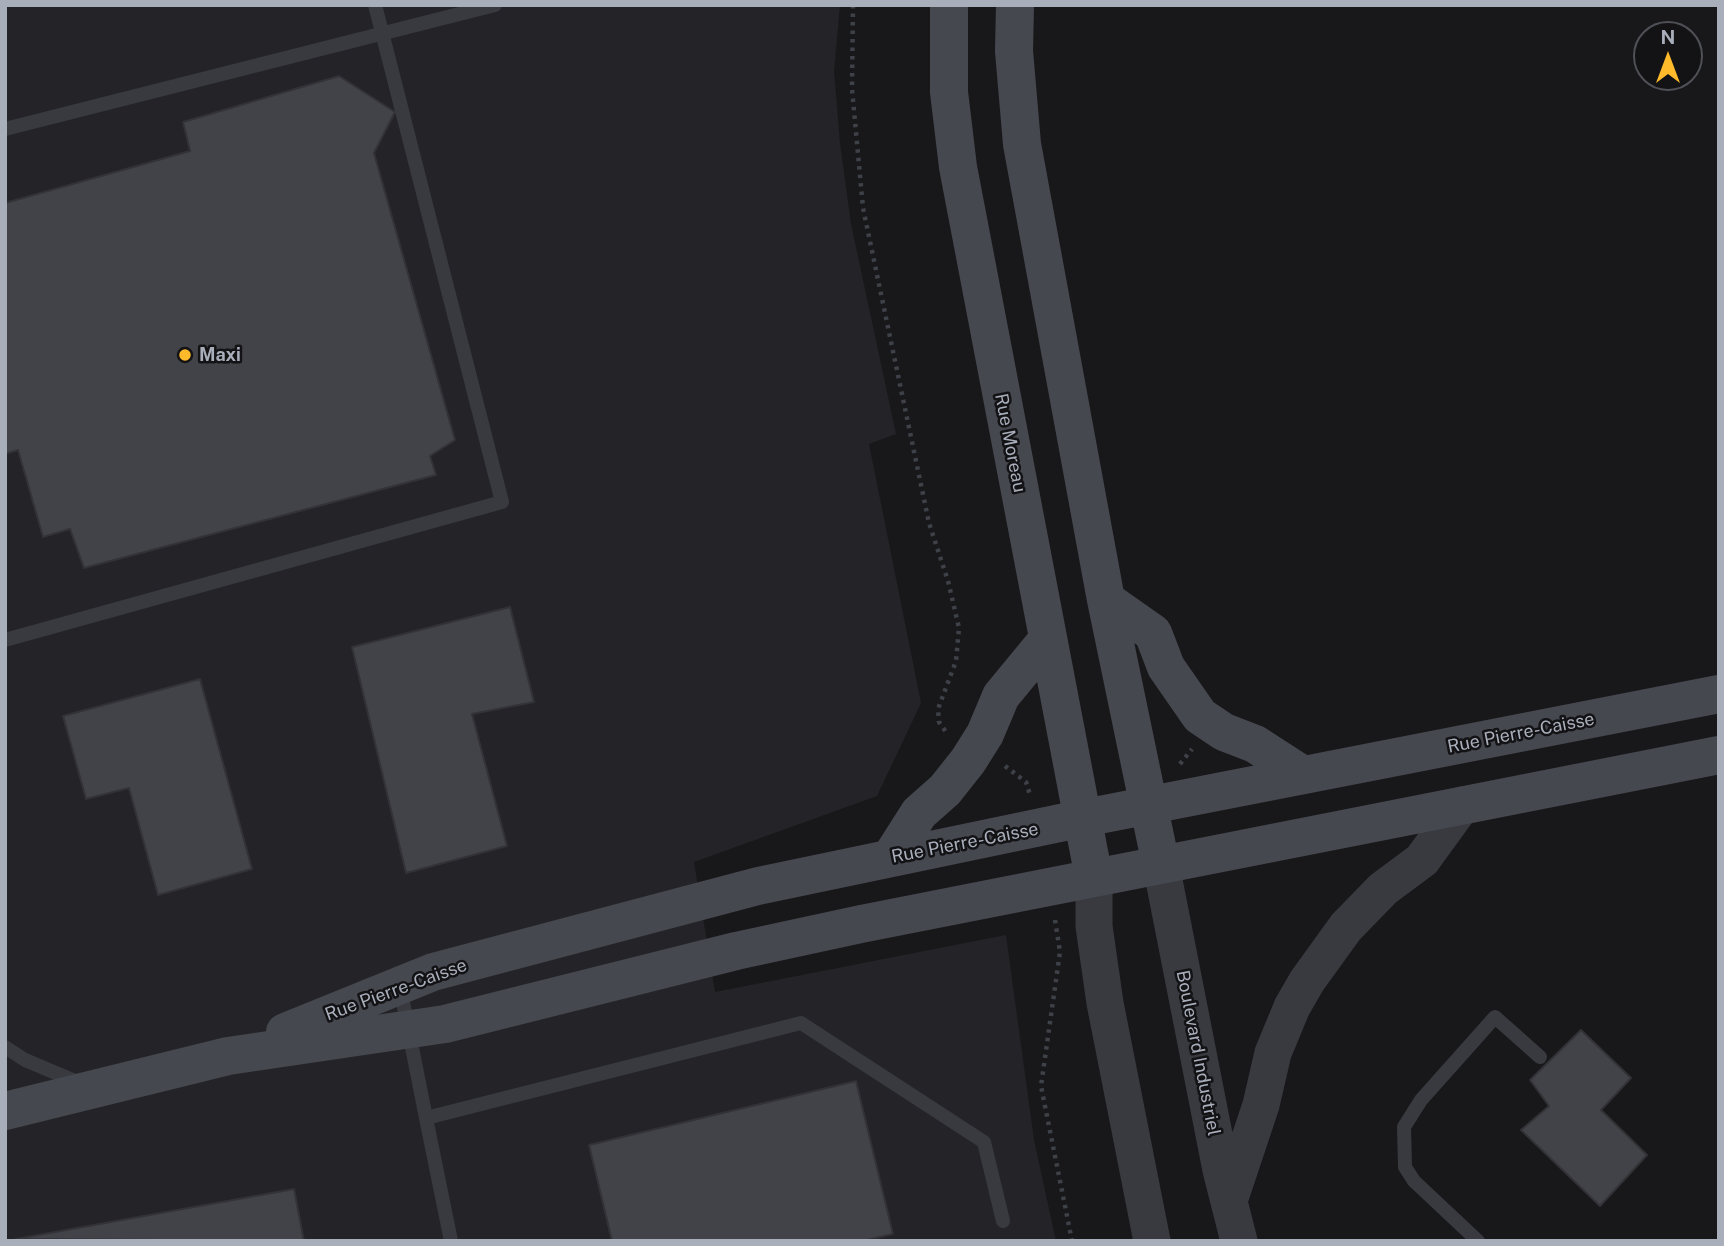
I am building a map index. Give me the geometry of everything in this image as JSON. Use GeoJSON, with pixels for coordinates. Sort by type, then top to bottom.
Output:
{"type":"FeatureCollection","features":[{"type":"Feature","properties":{"kind":"main road","name":"Rue Moreau"},"geometry":{"type":"LineString","coordinates":[[949,5],[949,92],[958,167],[1094,878]]}},
{"type":"Feature","properties":{"kind":"main road"},"geometry":{"type":"LineString","coordinates":[[1015,5],[1014,51],[1022,144],[1106,600],[1161,865]]}},
{"type":"Feature","properties":{"kind":"main road"},"geometry":{"type":"LineString","coordinates":[[1106,600],[1153,633],[1166,667],[1200,716],[1224,732],[1255,744],[1303,775]]}},
{"type":"Feature","properties":{"kind":"main road"},"geometry":{"type":"LineString","coordinates":[[891,857],[919,813],[945,790],[968,761],[985,734],[1001,696],[1048,639]]}},
{"type":"Feature","properties":{"kind":"main road","name":"Rue Pierre-Caisse"},"geometry":{"type":"LineString","coordinates":[[228,1056],[433,972],[758,886],[1084,818],[1719,694]]}},
{"type":"Feature","properties":{"kind":"main road","name":"Rue Pierre-Caisse"},"geometry":{"type":"LineString","coordinates":[[5,1111],[228,1056],[477,1017],[817,933],[1719,755]]}},
{"type":"Feature","properties":{"kind":"street"},"geometry":{"type":"LineString","coordinates":[[1229,1201],[1262,1105],[1278,1042],[1307,981],[1346,927],[1383,889],[1422,860],[1462,806]]}},
{"type":"Feature","properties":{"kind":"street","name":"Boulevard Industriel"},"geometry":{"type":"LineString","coordinates":[[1161,865],[1239,1241]]}},
{"type":"Feature","properties":{"kind":"street"},"geometry":{"type":"LineString","coordinates":[[1094,878],[1094,926],[1105,1003],[1152,1241]]}},
{"type":"Feature","properties":{"kind":"lane"},"geometry":{"type":"LineString","coordinates":[[5,640],[502,502],[375,5]]}},
{"type":"Feature","properties":{"kind":"lane"},"geometry":{"type":"LineString","coordinates":[[5,129],[495,5]]}},
{"type":"Feature","properties":{"kind":"lane"},"geometry":{"type":"LineString","coordinates":[[399,985],[451,1241]]}},
{"type":"Feature","properties":{"kind":"lane"},"geometry":{"type":"LineString","coordinates":[[1478,1241],[1414,1181],[1405,1167],[1404,1127],[1421,1100],[1495,1017],[1540,1056]]}},
{"type":"Feature","properties":{"kind":"lane"},"geometry":{"type":"LineString","coordinates":[[426,1118],[801,1023],[984,1142],[1003,1221]]}},
{"type":"Feature","properties":{"kind":"lane"},"geometry":{"type":"LineString","coordinates":[[5,1046],[25,1060],[93,1088]]}},
{"type":"Feature","properties":{"kind":"path"},"geometry":{"type":"LineString","coordinates":[[853,5],[852,89],[863,208],[927,513],[956,608],[959,628],[956,661],[937,709],[942,728],[952,736]]}},
{"type":"Feature","properties":{"kind":"path"},"geometry":{"type":"LineString","coordinates":[[1175,768],[1199,740]]}},
{"type":"Feature","properties":{"kind":"path"},"geometry":{"type":"LineString","coordinates":[[1003,765],[1026,782],[1033,804]]}},
{"type":"Feature","properties":{"kind":"path"},"geometry":{"type":"LineString","coordinates":[[1060,952],[1041,1086],[1072,1241]]}},
{"type":"Feature","properties":{"kind":"shaded area"},"geometry":{"type":"Polygon","coordinates":[[[5,5],[840,5],[834,71],[840,143],[851,224],[896,434],[869,444],[921,703],[877,796],[694,862],[715,992],[1006,935],[1034,1140],[1056,1241],[5,1241],[5,5]]]}},
{"type":"Feature","properties":{"kind":"building"},"geometry":{"type":"Polygon","coordinates":[[[339,76],[395,112],[374,153],[455,440],[430,456],[436,475],[84,568],[70,529],[43,537],[18,450],[5,454],[5,203],[190,151],[183,122],[339,76]]]}},
{"type":"Feature","properties":{"kind":"building"},"geometry":{"type":"Polygon","coordinates":[[[510,607],[534,702],[472,714],[507,846],[406,873],[352,647],[510,607]]]}},
{"type":"Feature","properties":{"kind":"building"},"geometry":{"type":"Polygon","coordinates":[[[200,679],[252,869],[158,895],[129,788],[86,799],[63,716],[200,679]]]}},
{"type":"Feature","properties":{"kind":"building"},"geometry":{"type":"Polygon","coordinates":[[[1581,1030],[1631,1078],[1601,1110],[1647,1155],[1600,1206],[1521,1130],[1549,1106],[1530,1080],[1581,1030]]]}},
{"type":"Feature","properties":{"kind":"building"},"geometry":{"type":"Polygon","coordinates":[[[856,1081],[893,1234],[863,1241],[612,1241],[589,1145],[856,1081]]]}},
{"type":"Feature","properties":{"kind":"building"},"geometry":{"type":"Polygon","coordinates":[[[294,1189],[304,1241],[16,1239],[294,1189]]]}},
{"type":"Feature","properties":{"kind":"place","name":"Maxi"},"geometry":{"type":"Point","coordinates":[185,355]}}]}
